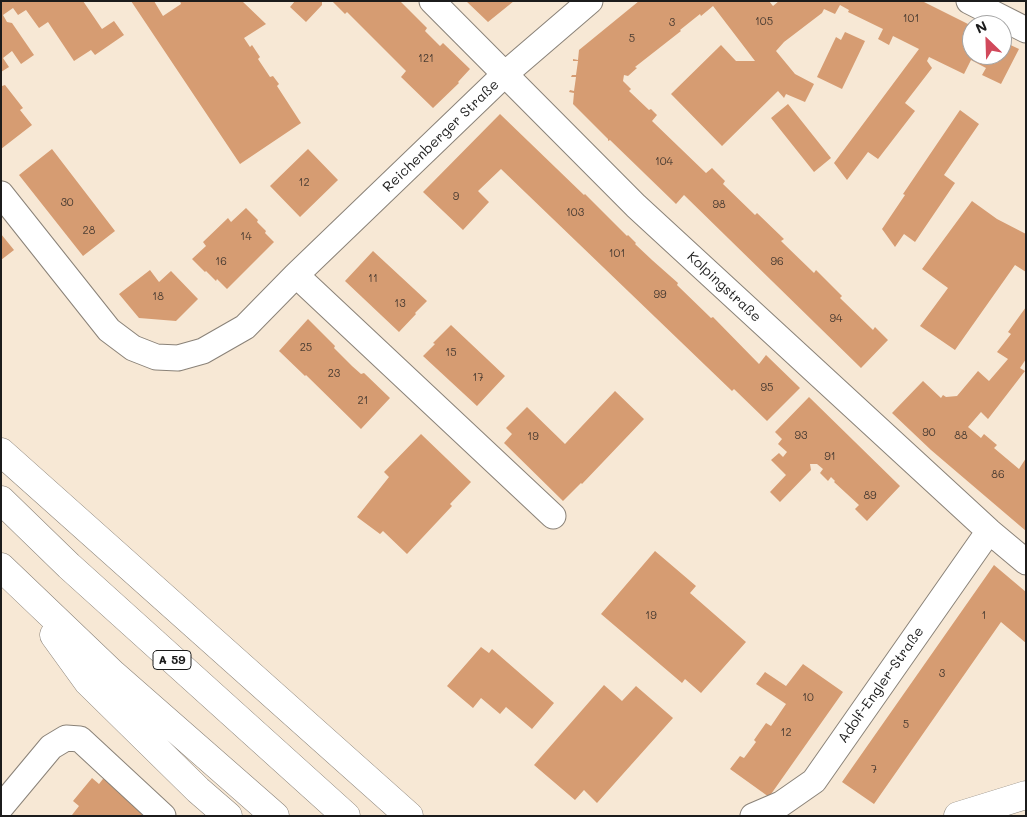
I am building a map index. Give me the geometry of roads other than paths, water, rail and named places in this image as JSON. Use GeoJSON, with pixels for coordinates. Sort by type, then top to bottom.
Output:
{"type":"FeatureCollection","features":[{"type":"Feature","properties":{"kind":"highway"},"geometry":{"type":"LineString","coordinates":[[1,452],[408,816]]}},
{"type":"Feature","properties":{"kind":"highway","name":"A 59"},"geometry":{"type":"LineString","coordinates":[[1,500],[68,566],[346,816]]}},
{"type":"Feature","properties":{"kind":"highway"},"geometry":{"type":"LineString","coordinates":[[9,575],[88,682],[198,790],[228,816]]}},
{"type":"Feature","properties":{"kind":"highway"},"geometry":{"type":"LineString","coordinates":[[9,575],[113,674],[275,816]]}},
{"type":"Feature","properties":{"kind":"highway"},"geometry":{"type":"LineString","coordinates":[[384,795],[420,816]]}},
{"type":"Feature","properties":{"kind":"highway"},"geometry":{"type":"LineString","coordinates":[[958,816],[1026,795]]}},
{"type":"Feature","properties":{"kind":"street","name":"Kolpingstraße"},"geometry":{"type":"LineString","coordinates":[[432,1],[636,206],[989,531],[1026,562]]}},
{"type":"Feature","properties":{"kind":"street","name":"Reichenberger Straße"},"geometry":{"type":"LineString","coordinates":[[1,194],[109,330],[133,348],[156,357],[178,358],[203,351],[245,327],[296,275],[505,74],[590,1]]}},
{"type":"Feature","properties":{"kind":"street"},"geometry":{"type":"LineString","coordinates":[[969,1],[1026,30]]}},
{"type":"Feature","properties":{"kind":"street"},"geometry":{"type":"LineString","coordinates":[[296,275],[553,516]]}},
{"type":"Feature","properties":{"kind":"street","name":"Adolf-Engler-Straße"},"geometry":{"type":"LineString","coordinates":[[752,816],[781,804],[814,782],[989,531]]}},
{"type":"Feature","properties":{"kind":"street"},"geometry":{"type":"LineString","coordinates":[[1,807],[52,747],[66,738],[80,739],[163,816]]}}]}
